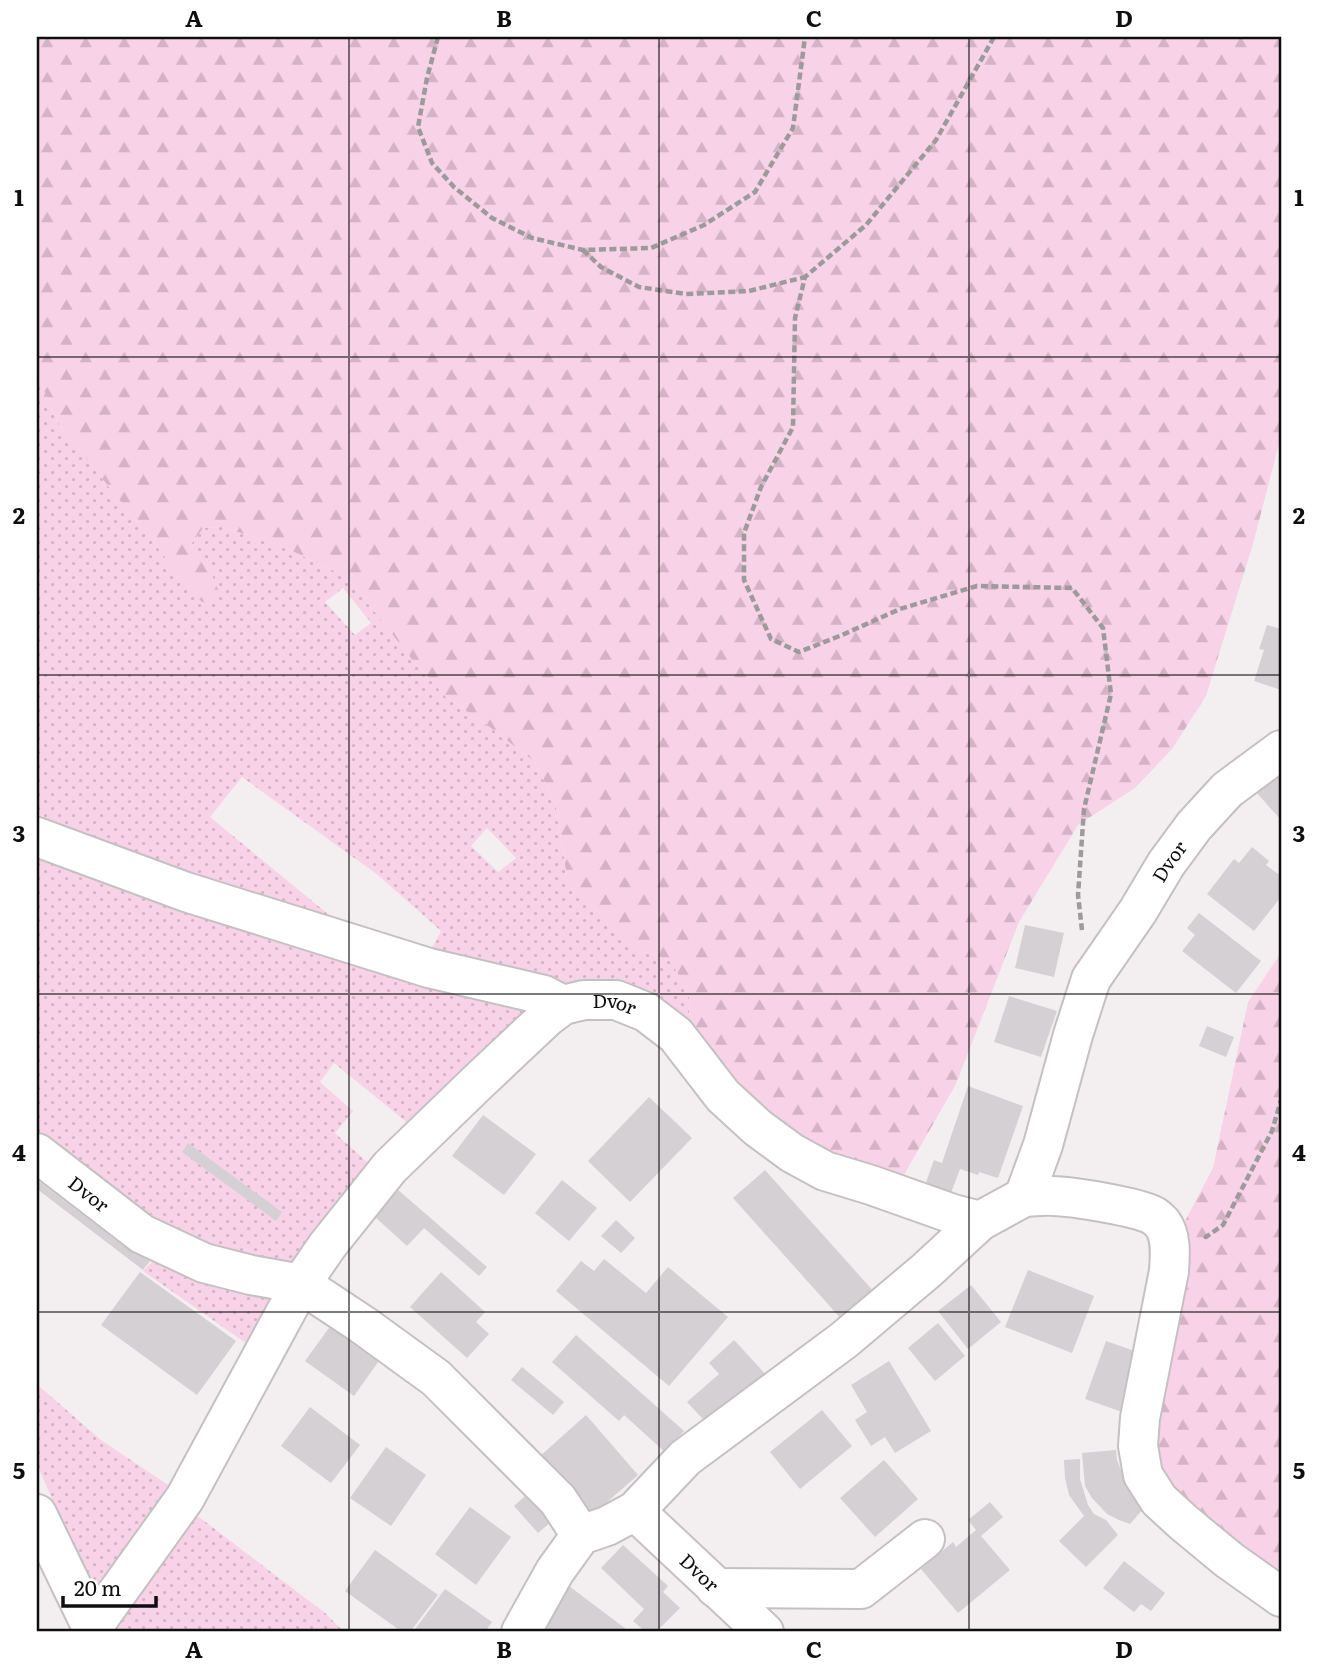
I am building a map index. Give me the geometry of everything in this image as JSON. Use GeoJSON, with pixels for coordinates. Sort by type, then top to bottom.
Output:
{"type":"FeatureCollection","features":[{"type":"Feature","properties":{"kind":"street","name":"Dvor"},"geometry":{"type":"LineString","coordinates":[[1024,1197],[1043,1145],[1091,979],[1194,826],[1227,790],[1281,750]]}},
{"type":"Feature","properties":{"kind":"street"},"geometry":{"type":"LineString","coordinates":[[37,837],[213,901],[429,968],[544,995],[563,1005],[479,1080],[390,1167],[327,1246],[300,1284],[185,1498],[93,1630],[37,1514]]}},
{"type":"Feature","properties":{"kind":"street","name":"Dvor"},"geometry":{"type":"LineString","coordinates":[[563,1005],[583,1000],[616,1000],[646,1012],[676,1035],[723,1096],[758,1128],[792,1153],[825,1171],[980,1221]]}},
{"type":"Feature","properties":{"kind":"street","name":"Dvor"},"geometry":{"type":"LineString","coordinates":[[37,1153],[142,1234],[204,1263],[300,1284],[363,1325],[436,1378],[558,1500],[581,1535]]}},
{"type":"Feature","properties":{"kind":"street"},"geometry":{"type":"LineString","coordinates":[[521,1632],[555,1571],[581,1535],[607,1526],[635,1511],[685,1458],[844,1340],[980,1221],[1024,1197],[1052,1195],[1133,1209],[1153,1215],[1162,1224],[1168,1237],[1170,1255],[1140,1418],[1138,1446],[1143,1475],[1159,1500],[1183,1522],[1229,1560],[1281,1597]]}},
{"type":"Feature","properties":{"kind":"street","name":"Dvor"},"geometry":{"type":"LineString","coordinates":[[635,1511],[764,1632]]}},
{"type":"Feature","properties":{"kind":"street"},"geometry":{"type":"LineString","coordinates":[[716,1588],[861,1589],[925,1539]]}},
{"type":"Feature","properties":{"kind":"path"},"geometry":{"type":"LineString","coordinates":[[438,37],[418,127],[432,163],[454,187],[492,218],[532,238],[583,250],[651,248],[704,225],[755,192],[793,128],[805,37]]}},
{"type":"Feature","properties":{"kind":"path"},"geometry":{"type":"LineString","coordinates":[[583,250],[601,267],[639,286],[686,294],[749,291],[805,277],[866,225],[936,140],[994,37]]}},
{"type":"Feature","properties":{"kind":"path"},"geometry":{"type":"LineString","coordinates":[[805,277],[795,318],[793,427],[761,487],[744,533],[744,580],[771,639],[799,652],[900,608],[977,586],[1072,588],[1103,628],[1111,694],[1084,809],[1078,895],[1082,936],[1091,979]]}},
{"type":"Feature","properties":{"kind":"path"},"geometry":{"type":"LineString","coordinates":[[1199,1234],[1206,1237],[1223,1225],[1272,1130],[1281,1100]]}},
{"type":"Feature","properties":{"kind":"green space"},"geometry":{"type":"Polygon","coordinates":[[[37,37],[1281,37],[1281,436],[1253,544],[1206,696],[1172,749],[1135,788],[1078,825],[1019,922],[956,1084],[901,1180],[824,1163],[749,1106],[688,1034],[690,1000],[670,960],[638,951],[619,936],[592,905],[575,893],[568,884],[556,806],[535,762],[446,697],[410,657],[353,584],[336,572],[282,546],[222,527],[203,528],[190,546],[210,570],[219,592],[215,603],[202,602],[60,426],[37,375],[37,37]]]}},
{"type":"Feature","properties":{"kind":"green space"},"geometry":{"type":"Polygon","coordinates":[[[37,375],[60,426],[188,587],[210,570],[190,546],[202,528],[222,527],[282,546],[336,572],[353,584],[410,657],[446,697],[535,762],[556,806],[568,884],[575,893],[592,905],[619,936],[638,951],[670,960],[690,1000],[688,1034],[576,990],[426,959],[441,931],[378,875],[242,777],[210,817],[362,942],[37,828],[37,375]],[[343,588],[325,602],[355,635],[371,623],[343,588]],[[487,828],[471,846],[498,872],[516,858],[487,828]]]}},
{"type":"Feature","properties":{"kind":"green space"},"geometry":{"type":"Polygon","coordinates":[[[37,843],[526,997],[531,1020],[415,1129],[334,1063],[320,1082],[353,1111],[335,1133],[377,1171],[303,1260],[279,1268],[174,1240],[37,1141],[37,843]]]}},
{"type":"Feature","properties":{"kind":"green space"},"geometry":{"type":"Polygon","coordinates":[[[1281,953],[1281,1587],[1167,1503],[1149,1425],[1176,1246],[1184,1223],[1213,1168],[1248,1002],[1281,953]]]}},
{"type":"Feature","properties":{"kind":"green space"},"geometry":{"type":"Polygon","coordinates":[[[155,1259],[278,1298],[257,1351],[143,1271],[155,1259]]]}},
{"type":"Feature","properties":{"kind":"green space"},"geometry":{"type":"Polygon","coordinates":[[[40,1387],[101,1440],[177,1491],[101,1584],[91,1584],[37,1465],[37,1389],[40,1387]]]}},
{"type":"Feature","properties":{"kind":"green space"},"geometry":{"type":"Polygon","coordinates":[[[180,1517],[199,1517],[325,1613],[344,1632],[118,1632],[110,1617],[180,1517]]]}},
{"type":"Feature","properties":{"kind":"building"},"geometry":{"type":"Polygon","coordinates":[[[1267,625],[1281,629],[1281,690],[1254,681],[1264,650],[1259,649],[1267,625]]]}},
{"type":"Feature","properties":{"kind":"building"},"geometry":{"type":"Polygon","coordinates":[[[1281,771],[1281,820],[1257,793],[1281,771]]]}},
{"type":"Feature","properties":{"kind":"building"},"geometry":{"type":"Polygon","coordinates":[[[1252,847],[1269,861],[1266,865],[1281,876],[1281,897],[1254,931],[1207,894],[1234,859],[1239,863],[1252,847]]]}},
{"type":"Feature","properties":{"kind":"building"},"geometry":{"type":"Polygon","coordinates":[[[1199,913],[1261,961],[1236,993],[1182,951],[1195,935],[1187,928],[1199,913]]]}},
{"type":"Feature","properties":{"kind":"building"},"geometry":{"type":"Polygon","coordinates":[[[1025,925],[1064,933],[1054,977],[1015,968],[1025,925]]]}},
{"type":"Feature","properties":{"kind":"building"},"geometry":{"type":"Polygon","coordinates":[[[1009,996],[1057,1011],[1041,1057],[994,1042],[1009,996]]]}},
{"type":"Feature","properties":{"kind":"building"},"geometry":{"type":"Polygon","coordinates":[[[1207,1026],[1234,1037],[1226,1057],[1199,1046],[1207,1026]]]}},
{"type":"Feature","properties":{"kind":"building"},"geometry":{"type":"Polygon","coordinates":[[[968,1086],[1023,1106],[998,1178],[960,1169],[951,1193],[925,1185],[934,1160],[942,1163],[968,1086]]]}},
{"type":"Feature","properties":{"kind":"building"},"geometry":{"type":"Polygon","coordinates":[[[649,1097],[692,1138],[630,1202],[588,1161],[649,1097]]]}},
{"type":"Feature","properties":{"kind":"building"},"geometry":{"type":"Polygon","coordinates":[[[483,1115],[536,1154],[504,1195],[452,1156],[483,1115]]]}},
{"type":"Feature","properties":{"kind":"building"},"geometry":{"type":"Polygon","coordinates":[[[188,1143],[282,1212],[276,1221],[182,1152],[188,1143]]]}},
{"type":"Feature","properties":{"kind":"building"},"geometry":{"type":"Polygon","coordinates":[[[765,1170],[875,1293],[843,1321],[733,1198],[765,1170]]]}},
{"type":"Feature","properties":{"kind":"building"},"geometry":{"type":"Polygon","coordinates":[[[37,1180],[123,1246],[125,1242],[150,1261],[143,1270],[37,1189],[37,1180]]]}},
{"type":"Feature","properties":{"kind":"building"},"geometry":{"type":"Polygon","coordinates":[[[562,1180],[597,1208],[569,1241],[535,1213],[562,1180]]]}},
{"type":"Feature","properties":{"kind":"building"},"geometry":{"type":"Polygon","coordinates":[[[397,1189],[487,1267],[479,1276],[424,1228],[407,1246],[374,1216],[397,1189]]]}},
{"type":"Feature","properties":{"kind":"building"},"geometry":{"type":"Polygon","coordinates":[[[616,1220],[635,1238],[621,1253],[601,1236],[616,1220]]]}},
{"type":"Feature","properties":{"kind":"building"},"geometry":{"type":"Polygon","coordinates":[[[604,1259],[646,1293],[668,1267],[728,1317],[669,1386],[556,1291],[581,1261],[594,1271],[604,1259]]]}},
{"type":"Feature","properties":{"kind":"building"},"geometry":{"type":"Polygon","coordinates":[[[1028,1270],[1094,1296],[1072,1353],[1005,1327],[1028,1270]]]}},
{"type":"Feature","properties":{"kind":"building"},"geometry":{"type":"Polygon","coordinates":[[[140,1272],[236,1341],[197,1395],[101,1325],[140,1272]]]}},
{"type":"Feature","properties":{"kind":"building"},"geometry":{"type":"Polygon","coordinates":[[[441,1272],[485,1312],[476,1322],[489,1334],[467,1358],[410,1307],[441,1272]]]}},
{"type":"Feature","properties":{"kind":"building"},"geometry":{"type":"Polygon","coordinates":[[[971,1285],[1001,1322],[968,1349],[938,1311],[971,1285]]]}},
{"type":"Feature","properties":{"kind":"building"},"geometry":{"type":"Polygon","coordinates":[[[334,1321],[383,1355],[354,1396],[305,1361],[334,1321]]]}},
{"type":"Feature","properties":{"kind":"building"},"geometry":{"type":"Polygon","coordinates":[[[938,1323],[965,1356],[935,1381],[908,1348],[938,1323]]]}},
{"type":"Feature","properties":{"kind":"building"},"geometry":{"type":"Polygon","coordinates":[[[576,1335],[684,1431],[665,1452],[624,1415],[619,1421],[552,1362],[576,1335]]]}},
{"type":"Feature","properties":{"kind":"building"},"geometry":{"type":"Polygon","coordinates":[[[734,1340],[769,1378],[713,1430],[687,1402],[719,1374],[709,1363],[734,1340]]]}},
{"type":"Feature","properties":{"kind":"building"},"geometry":{"type":"Polygon","coordinates":[[[1106,1341],[1143,1354],[1122,1412],[1085,1399],[1106,1341]]]}},
{"type":"Feature","properties":{"kind":"building"},"geometry":{"type":"Polygon","coordinates":[[[889,1361],[931,1431],[895,1453],[885,1437],[871,1446],[855,1420],[867,1412],[851,1385],[889,1361]]]}},
{"type":"Feature","properties":{"kind":"building"},"geometry":{"type":"Polygon","coordinates":[[[522,1367],[564,1402],[553,1415],[511,1380],[522,1367]]]}},
{"type":"Feature","properties":{"kind":"building"},"geometry":{"type":"Polygon","coordinates":[[[310,1407],[360,1445],[331,1483],[281,1446],[310,1407]]]}},
{"type":"Feature","properties":{"kind":"building"},"geometry":{"type":"Polygon","coordinates":[[[822,1410],[852,1446],[800,1489],[770,1452],[822,1410]]]}},
{"type":"Feature","properties":{"kind":"building"},"geometry":{"type":"Polygon","coordinates":[[[586,1415],[638,1475],[590,1517],[538,1458],[586,1415]]]}},
{"type":"Feature","properties":{"kind":"building"},"geometry":{"type":"Polygon","coordinates":[[[386,1447],[426,1475],[391,1526],[350,1498],[386,1447]]]}},
{"type":"Feature","properties":{"kind":"building"},"geometry":{"type":"Polygon","coordinates":[[[1116,1450],[1122,1473],[1150,1501],[1130,1524],[1107,1514],[1085,1486],[1082,1453],[1116,1450]]]}},
{"type":"Feature","properties":{"kind":"building"},"geometry":{"type":"Polygon","coordinates":[[[1080,1459],[1080,1479],[1088,1505],[1094,1514],[1106,1520],[1118,1535],[1086,1567],[1059,1541],[1084,1516],[1069,1495],[1065,1478],[1064,1460],[1080,1459]]]}},
{"type":"Feature","properties":{"kind":"building"},"geometry":{"type":"Polygon","coordinates":[[[884,1460],[918,1499],[875,1537],[840,1498],[884,1460]]]}},
{"type":"Feature","properties":{"kind":"building"},"geometry":{"type":"Polygon","coordinates":[[[535,1487],[559,1515],[538,1533],[514,1506],[535,1487]]]}},
{"type":"Feature","properties":{"kind":"building"},"geometry":{"type":"Polygon","coordinates":[[[990,1502],[1003,1517],[981,1536],[1010,1570],[958,1613],[921,1569],[953,1542],[956,1547],[976,1530],[968,1520],[990,1502]]]}},
{"type":"Feature","properties":{"kind":"building"},"geometry":{"type":"Polygon","coordinates":[[[470,1507],[511,1537],[476,1585],[435,1554],[470,1507]]]}},
{"type":"Feature","properties":{"kind":"building"},"geometry":{"type":"Polygon","coordinates":[[[623,1545],[668,1586],[663,1592],[680,1608],[656,1632],[646,1632],[633,1621],[644,1609],[601,1568],[623,1545]]]}},
{"type":"Feature","properties":{"kind":"building"},"geometry":{"type":"Polygon","coordinates":[[[375,1550],[438,1595],[410,1632],[402,1632],[345,1591],[375,1550]]]}},
{"type":"Feature","properties":{"kind":"building"},"geometry":{"type":"Polygon","coordinates":[[[1124,1561],[1165,1593],[1151,1611],[1141,1604],[1134,1612],[1103,1588],[1124,1561]]]}},
{"type":"Feature","properties":{"kind":"building"},"geometry":{"type":"Polygon","coordinates":[[[569,1586],[630,1632],[544,1632],[537,1627],[569,1586]]]}},
{"type":"Feature","properties":{"kind":"building"},"geometry":{"type":"Polygon","coordinates":[[[445,1589],[492,1622],[485,1632],[413,1632],[445,1589]]]}}]}
